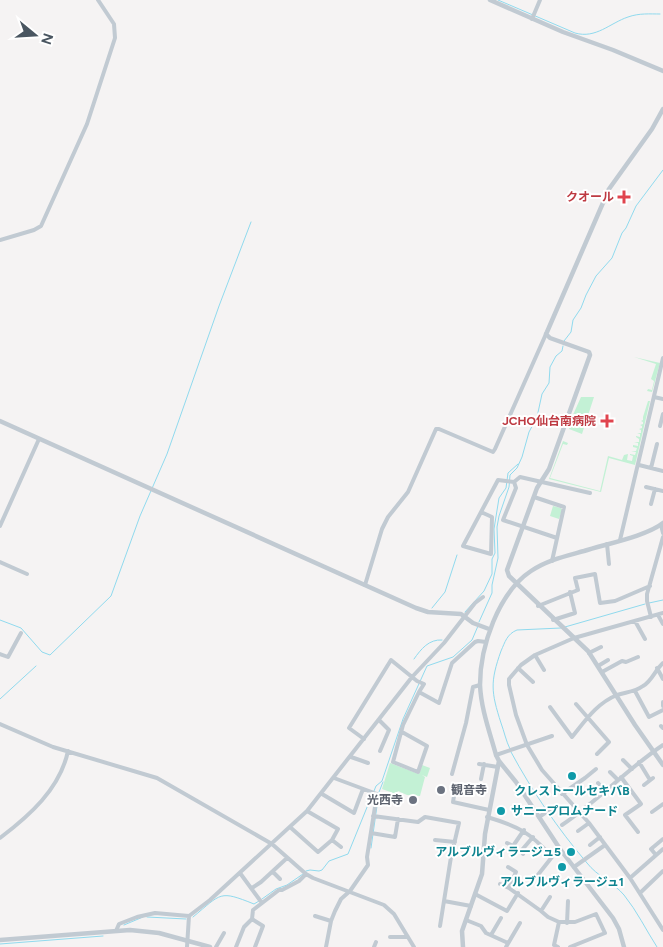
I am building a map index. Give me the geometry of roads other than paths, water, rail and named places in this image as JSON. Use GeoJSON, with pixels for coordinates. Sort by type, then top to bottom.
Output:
{"type":"FeatureCollection","features":[{"type":"Feature","properties":{"kind":"street"},"geometry":{"type":"LineString","coordinates":[[0,240],[34,230],[40,226],[86,124],[115,38],[114,24],[98,0]]}},
{"type":"Feature","properties":{"kind":"street"},"geometry":{"type":"LineString","coordinates":[[490,0],[533,16],[584,40],[663,71]]}},
{"type":"Feature","properties":{"kind":"street"},"geometry":{"type":"LineString","coordinates":[[533,16],[540,0]]}},
{"type":"Feature","properties":{"kind":"street"},"geometry":{"type":"LineString","coordinates":[[365,584],[385,523],[408,492],[436,429],[439,428],[493,452],[609,190],[652,129],[663,109]]}},
{"type":"Feature","properties":{"kind":"street"},"geometry":{"type":"LineString","coordinates":[[546,334],[550,338],[588,352],[590,355],[549,469],[534,497],[507,570],[508,576],[589,653],[663,765]]}},
{"type":"Feature","properties":{"kind":"street"},"geometry":{"type":"LineString","coordinates":[[620,540],[663,358]]}},
{"type":"Feature","properties":{"kind":"street"},"geometry":{"type":"LineString","coordinates":[[654,397],[663,400]]}},
{"type":"Feature","properties":{"kind":"street"},"geometry":{"type":"LineString","coordinates":[[660,426],[663,414]]}},
{"type":"Feature","properties":{"kind":"street"},"geometry":{"type":"LineString","coordinates":[[0,422],[428,612],[453,613],[464,616],[473,623],[490,630]]}},
{"type":"Feature","properties":{"kind":"street"},"geometry":{"type":"LineString","coordinates":[[0,526],[39,439]]}},
{"type":"Feature","properties":{"kind":"street"},"geometry":{"type":"LineString","coordinates":[[651,468],[657,444]]}},
{"type":"Feature","properties":{"kind":"street"},"geometry":{"type":"LineString","coordinates":[[638,465],[663,471]]}},
{"type":"Feature","properties":{"kind":"street"},"geometry":{"type":"LineString","coordinates":[[481,512],[492,517],[491,554],[463,546],[481,512],[498,480],[513,482],[520,477],[590,493]]}},
{"type":"Feature","properties":{"kind":"street"},"geometry":{"type":"LineString","coordinates":[[513,482],[516,488],[503,520],[557,538]]}},
{"type":"Feature","properties":{"kind":"street"},"geometry":{"type":"LineString","coordinates":[[646,487],[663,492]]}},
{"type":"Feature","properties":{"kind":"street"},"geometry":{"type":"LineString","coordinates":[[651,504],[655,490]]}},
{"type":"Feature","properties":{"kind":"street"},"geometry":{"type":"LineString","coordinates":[[534,497],[564,507],[552,561]]}},
{"type":"Feature","properties":{"kind":"street"},"geometry":{"type":"LineString","coordinates":[[624,947],[619,929],[613,918],[560,849],[496,756],[480,685],[486,642],[490,630],[507,594],[530,571],[552,561],[620,540],[662,524],[663,533]]}},
{"type":"Feature","properties":{"kind":"street"},"geometry":{"type":"LineString","coordinates":[[651,617],[647,604],[663,537]]}},
{"type":"Feature","properties":{"kind":"street"},"geometry":{"type":"LineString","coordinates":[[607,544],[609,564]]}},
{"type":"Feature","properties":{"kind":"street"},"geometry":{"type":"LineString","coordinates":[[656,561],[663,564]]}},
{"type":"Feature","properties":{"kind":"street"},"geometry":{"type":"LineString","coordinates":[[0,562],[27,574]]}},
{"type":"Feature","properties":{"kind":"street"},"geometry":{"type":"LineString","coordinates":[[538,606],[578,590],[575,578],[596,574],[600,603]]}},
{"type":"Feature","properties":{"kind":"street"},"geometry":{"type":"LineString","coordinates":[[593,605],[615,601],[650,586]]}},
{"type":"Feature","properties":{"kind":"street"},"geometry":{"type":"LineString","coordinates":[[553,620],[575,613],[570,592]]}},
{"type":"Feature","properties":{"kind":"street"},"geometry":{"type":"LineString","coordinates":[[116,931],[119,924],[144,915],[155,913],[189,916],[210,900],[272,844],[322,794],[412,677],[444,643],[475,603],[483,597]]}},
{"type":"Feature","properties":{"kind":"street"},"geometry":{"type":"LineString","coordinates":[[663,624],[661,614],[574,638],[535,655],[518,668],[509,679],[516,715],[527,745],[542,770],[600,837],[630,878],[663,930]]}},
{"type":"Feature","properties":{"kind":"street"},"geometry":{"type":"LineString","coordinates":[[635,621],[645,639]]}},
{"type":"Feature","properties":{"kind":"street"},"geometry":{"type":"LineString","coordinates":[[0,654],[8,656],[21,633]]}},
{"type":"Feature","properties":{"kind":"street"},"geometry":{"type":"LineString","coordinates":[[419,692],[439,703],[452,663],[475,642],[486,642]]}},
{"type":"Feature","properties":{"kind":"street"},"geometry":{"type":"LineString","coordinates":[[589,653],[600,647]]}},
{"type":"Feature","properties":{"kind":"street"},"geometry":{"type":"LineString","coordinates":[[535,655],[544,670]]}},
{"type":"Feature","properties":{"kind":"street"},"geometry":{"type":"LineString","coordinates":[[602,672],[622,661],[626,662],[638,656]]}},
{"type":"Feature","properties":{"kind":"street"},"geometry":{"type":"LineString","coordinates":[[364,740],[349,728],[391,660],[424,684],[411,708],[402,732],[393,762],[418,772],[427,746],[402,732]]}},
{"type":"Feature","properties":{"kind":"street"},"geometry":{"type":"LineString","coordinates":[[598,666],[608,660]]}},
{"type":"Feature","properties":{"kind":"street"},"geometry":{"type":"LineString","coordinates":[[550,707],[572,737],[592,711],[617,695],[635,691],[648,682],[663,663]]}},
{"type":"Feature","properties":{"kind":"street"},"geometry":{"type":"LineString","coordinates":[[518,668],[533,682]]}},
{"type":"Feature","properties":{"kind":"street"},"geometry":{"type":"LineString","coordinates":[[658,668],[663,679]]}},
{"type":"Feature","properties":{"kind":"street"},"geometry":{"type":"LineString","coordinates":[[452,774],[466,723],[473,687],[480,685]]}},
{"type":"Feature","properties":{"kind":"street"},"geometry":{"type":"LineString","coordinates":[[635,691],[649,717],[663,710]]}},
{"type":"Feature","properties":{"kind":"street"},"geometry":{"type":"LineString","coordinates":[[576,704],[609,742],[597,754]]}},
{"type":"Feature","properties":{"kind":"street"},"geometry":{"type":"LineString","coordinates":[[379,720],[389,730],[380,751]]}},
{"type":"Feature","properties":{"kind":"street"},"geometry":{"type":"LineString","coordinates":[[0,724],[53,747],[157,778],[272,844],[313,878],[384,904],[394,914],[414,947]]}},
{"type":"Feature","properties":{"kind":"street"},"geometry":{"type":"LineString","coordinates":[[496,756],[552,736]]}},
{"type":"Feature","properties":{"kind":"street"},"geometry":{"type":"LineString","coordinates":[[562,825],[580,813],[663,745]]}},
{"type":"Feature","properties":{"kind":"street"},"geometry":{"type":"LineString","coordinates":[[0,838],[46,796],[59,776],[68,751]]}},
{"type":"Feature","properties":{"kind":"street"},"geometry":{"type":"LineString","coordinates":[[351,756],[368,763]]}},
{"type":"Feature","properties":{"kind":"street"},"geometry":{"type":"LineString","coordinates":[[623,760],[632,769]]}},
{"type":"Feature","properties":{"kind":"street"},"geometry":{"type":"LineString","coordinates":[[463,947],[462,932],[482,874],[487,817],[499,761]]}},
{"type":"Feature","properties":{"kind":"street"},"geometry":{"type":"LineString","coordinates":[[640,762],[652,779],[644,785]]}},
{"type":"Feature","properties":{"kind":"street"},"geometry":{"type":"LineString","coordinates":[[481,780],[481,764],[498,767]]}},
{"type":"Feature","properties":{"kind":"street"},"geometry":{"type":"LineString","coordinates":[[562,794],[596,769]]}},
{"type":"Feature","properties":{"kind":"street"},"geometry":{"type":"LineString","coordinates":[[610,772],[620,779],[641,804],[625,815],[638,832]]}},
{"type":"Feature","properties":{"kind":"street"},"geometry":{"type":"LineString","coordinates":[[326,947],[331,921],[341,899],[350,891],[368,866],[367,857],[375,816],[376,794],[334,778]]}},
{"type":"Feature","properties":{"kind":"street"},"geometry":{"type":"LineString","coordinates":[[598,783],[605,792]]}},
{"type":"Feature","properties":{"kind":"street"},"geometry":{"type":"LineString","coordinates":[[322,794],[354,813],[363,789]]}},
{"type":"Feature","properties":{"kind":"street"},"geometry":{"type":"LineString","coordinates":[[454,796],[454,802],[489,810]]}},
{"type":"Feature","properties":{"kind":"street"},"geometry":{"type":"LineString","coordinates":[[652,812],[663,804]]}},
{"type":"Feature","properties":{"kind":"street"},"geometry":{"type":"LineString","coordinates":[[539,817],[551,809]]}},
{"type":"Feature","properties":{"kind":"street"},"geometry":{"type":"LineString","coordinates":[[290,827],[318,852],[332,840],[338,829],[307,811]]}},
{"type":"Feature","properties":{"kind":"street"},"geometry":{"type":"LineString","coordinates":[[375,816],[418,822],[425,818],[459,823],[451,857],[440,926]]}},
{"type":"Feature","properties":{"kind":"street"},"geometry":{"type":"LineString","coordinates":[[487,817],[506,822],[524,830],[552,857],[538,876]]}},
{"type":"Feature","properties":{"kind":"street"},"geometry":{"type":"LineString","coordinates":[[372,834],[396,837],[398,819]]}},
{"type":"Feature","properties":{"kind":"street"},"geometry":{"type":"LineString","coordinates":[[578,831],[589,823]]}},
{"type":"Feature","properties":{"kind":"street"},"geometry":{"type":"LineString","coordinates":[[507,843],[513,846],[524,830]]}},
{"type":"Feature","properties":{"kind":"street"},"geometry":{"type":"LineString","coordinates":[[523,854],[521,851],[533,837]]}},
{"type":"Feature","properties":{"kind":"street"},"geometry":{"type":"LineString","coordinates":[[590,845],[600,837]]}},
{"type":"Feature","properties":{"kind":"street"},"geometry":{"type":"LineString","coordinates":[[656,855],[651,849],[663,839]]}},
{"type":"Feature","properties":{"kind":"street"},"geometry":{"type":"LineString","coordinates":[[332,840],[341,847]]}},
{"type":"Feature","properties":{"kind":"street"},"geometry":{"type":"LineString","coordinates":[[435,840],[455,842]]}},
{"type":"Feature","properties":{"kind":"street"},"geometry":{"type":"LineString","coordinates":[[574,867],[605,845]]}},
{"type":"Feature","properties":{"kind":"street"},"geometry":{"type":"LineString","coordinates":[[630,878],[663,849]]}},
{"type":"Feature","properties":{"kind":"street"},"geometry":{"type":"LineString","coordinates":[[252,888],[273,872],[287,858]]}},
{"type":"Feature","properties":{"kind":"street"},"geometry":{"type":"LineString","coordinates":[[508,867],[516,872],[509,888]]}},
{"type":"Feature","properties":{"kind":"street"},"geometry":{"type":"LineString","coordinates":[[640,894],[663,871]]}},
{"type":"Feature","properties":{"kind":"street"},"geometry":{"type":"LineString","coordinates":[[273,872],[280,879]]}},
{"type":"Feature","properties":{"kind":"street"},"geometry":{"type":"LineString","coordinates":[[240,873],[261,902]]}},
{"type":"Feature","properties":{"kind":"street"},"geometry":{"type":"LineString","coordinates":[[236,947],[244,927],[252,919],[253,910],[279,890],[299,881],[305,873]]}},
{"type":"Feature","properties":{"kind":"street"},"geometry":{"type":"LineString","coordinates":[[500,884],[518,893],[548,917],[559,922],[575,922],[596,914],[605,933],[570,947]]}},
{"type":"Feature","properties":{"kind":"street"},"geometry":{"type":"LineString","coordinates":[[475,894],[507,911],[518,893]]}},
{"type":"Feature","properties":{"kind":"street"},"geometry":{"type":"LineString","coordinates":[[541,911],[550,897]]}},
{"type":"Feature","properties":{"kind":"street"},"geometry":{"type":"LineString","coordinates":[[444,901],[471,906]]}},
{"type":"Feature","properties":{"kind":"street"},"geometry":{"type":"LineString","coordinates":[[567,923],[568,901]]}},
{"type":"Feature","properties":{"kind":"street"},"geometry":{"type":"LineString","coordinates":[[187,947],[189,916]]}},
{"type":"Feature","properties":{"kind":"street"},"geometry":{"type":"LineString","coordinates":[[315,916],[331,921]]}},
{"type":"Feature","properties":{"kind":"street"},"geometry":{"type":"LineString","coordinates":[[491,935],[501,918]]}},
{"type":"Feature","properties":{"kind":"street"},"geometry":{"type":"LineString","coordinates":[[252,919],[263,926],[255,947]]}},
{"type":"Feature","properties":{"kind":"street"},"geometry":{"type":"LineString","coordinates":[[466,920],[481,926],[486,933],[507,945],[520,923]]}},
{"type":"Feature","properties":{"kind":"street"},"geometry":{"type":"LineString","coordinates":[[558,947],[554,945],[559,922]]}},
{"type":"Feature","properties":{"kind":"street"},"geometry":{"type":"LineString","coordinates":[[0,940],[116,931],[152,932],[187,939],[210,947]]}},
{"type":"Feature","properties":{"kind":"street"},"geometry":{"type":"LineString","coordinates":[[216,947],[224,933]]}},
{"type":"Feature","properties":{"kind":"street"},"geometry":{"type":"LineString","coordinates":[[390,937],[408,936]]}},
{"type":"Feature","properties":{"kind":"waterway"},"geometry":{"type":"LineString","coordinates":[[498,0],[575,33],[583,34],[596,32],[632,16],[660,14]]}},
{"type":"Feature","properties":{"kind":"waterway"},"geometry":{"type":"LineString","coordinates":[[564,341],[571,332],[573,320],[581,308],[596,276],[612,258],[636,206],[663,170]]}},
{"type":"Feature","properties":{"kind":"waterway"},"geometry":{"type":"LineString","coordinates":[[0,620],[21,628],[42,652],[50,655],[111,596],[140,516],[167,454],[251,222]]}},
{"type":"Feature","properties":{"kind":"waterway"},"geometry":{"type":"LineString","coordinates":[[479,622],[492,593],[498,558],[497,527],[509,487],[510,475],[517,468],[522,457],[529,432],[537,417],[542,394],[549,383],[550,367],[556,356],[562,351],[563,346]]}},
{"type":"Feature","properties":{"kind":"waterway"},"geometry":{"type":"LineString","coordinates":[[465,612],[484,591],[492,574],[492,559],[495,553],[494,529],[499,498],[506,488],[508,473],[518,464]]}},
{"type":"Feature","properties":{"kind":"waterway"},"geometry":{"type":"LineString","coordinates":[[432,608],[445,592],[457,555]]}},
{"type":"Feature","properties":{"kind":"waterway"},"geometry":{"type":"LineString","coordinates":[[649,603],[663,600]]}},
{"type":"Feature","properties":{"kind":"waterway"},"geometry":{"type":"LineString","coordinates":[[565,627],[645,604]]}},
{"type":"Feature","properties":{"kind":"waterway"},"geometry":{"type":"LineString","coordinates":[[374,791],[376,786],[382,781],[403,719],[427,666],[453,657],[472,640],[478,626]]}},
{"type":"Feature","properties":{"kind":"waterway"},"geometry":{"type":"LineString","coordinates":[[510,749],[498,712],[493,687],[495,671],[505,641],[517,630],[561,628]]}},
{"type":"Feature","properties":{"kind":"waterway"},"geometry":{"type":"LineString","coordinates":[[414,659],[429,643],[442,640]]}},
{"type":"Feature","properties":{"kind":"waterway"},"geometry":{"type":"LineString","coordinates":[[0,699],[36,666]]}},
{"type":"Feature","properties":{"kind":"waterway"},"geometry":{"type":"LineString","coordinates":[[511,752],[537,795],[566,837],[591,868],[624,895],[657,947]]}},
{"type":"Feature","properties":{"kind":"waterway"},"geometry":{"type":"LineString","coordinates":[[371,848],[379,792],[383,782]]}},
{"type":"Feature","properties":{"kind":"waterway"},"geometry":{"type":"LineString","coordinates":[[306,871],[322,870],[329,861],[348,854],[372,795]]}},
{"type":"Feature","properties":{"kind":"waterway"},"geometry":{"type":"LineString","coordinates":[[262,899],[303,874]]}},
{"type":"Feature","properties":{"kind":"waterway"},"geometry":{"type":"LineString","coordinates":[[193,917],[221,896],[234,897],[254,904],[259,901]]}},
{"type":"Feature","properties":{"kind":"waterway"},"geometry":{"type":"LineString","coordinates":[[124,925],[143,917]]}},
{"type":"Feature","properties":{"kind":"waterway"},"geometry":{"type":"LineString","coordinates":[[147,917],[186,919]]}},
{"type":"Feature","properties":{"kind":"waterway"},"geometry":{"type":"LineString","coordinates":[[0,944],[103,936]]}},
{"type":"Feature","properties":{"kind":"place","name":"クオール"},"geometry":{"type":"Point","coordinates":[624,197]}},
{"type":"Feature","properties":{"kind":"place","name":"JCHO仙台南病院"},"geometry":{"type":"Point","coordinates":[607,421]}},
{"type":"Feature","properties":{"kind":"place","name":"クレストールセキバB"},"geometry":{"type":"Point","coordinates":[572,776]}},
{"type":"Feature","properties":{"kind":"place","name":"観音寺"},"geometry":{"type":"Point","coordinates":[441,790]}},
{"type":"Feature","properties":{"kind":"place","name":"光西寺"},"geometry":{"type":"Point","coordinates":[413,800]}},
{"type":"Feature","properties":{"kind":"place","name":"サニープロムナード"},"geometry":{"type":"Point","coordinates":[501,811]}},
{"type":"Feature","properties":{"kind":"place","name":"アルブルヴィラージュ5"},"geometry":{"type":"Point","coordinates":[571,852]}},
{"type":"Feature","properties":{"kind":"place","name":"アルブルヴィラージュ1"},"geometry":{"type":"Point","coordinates":[562,867]}}]}
